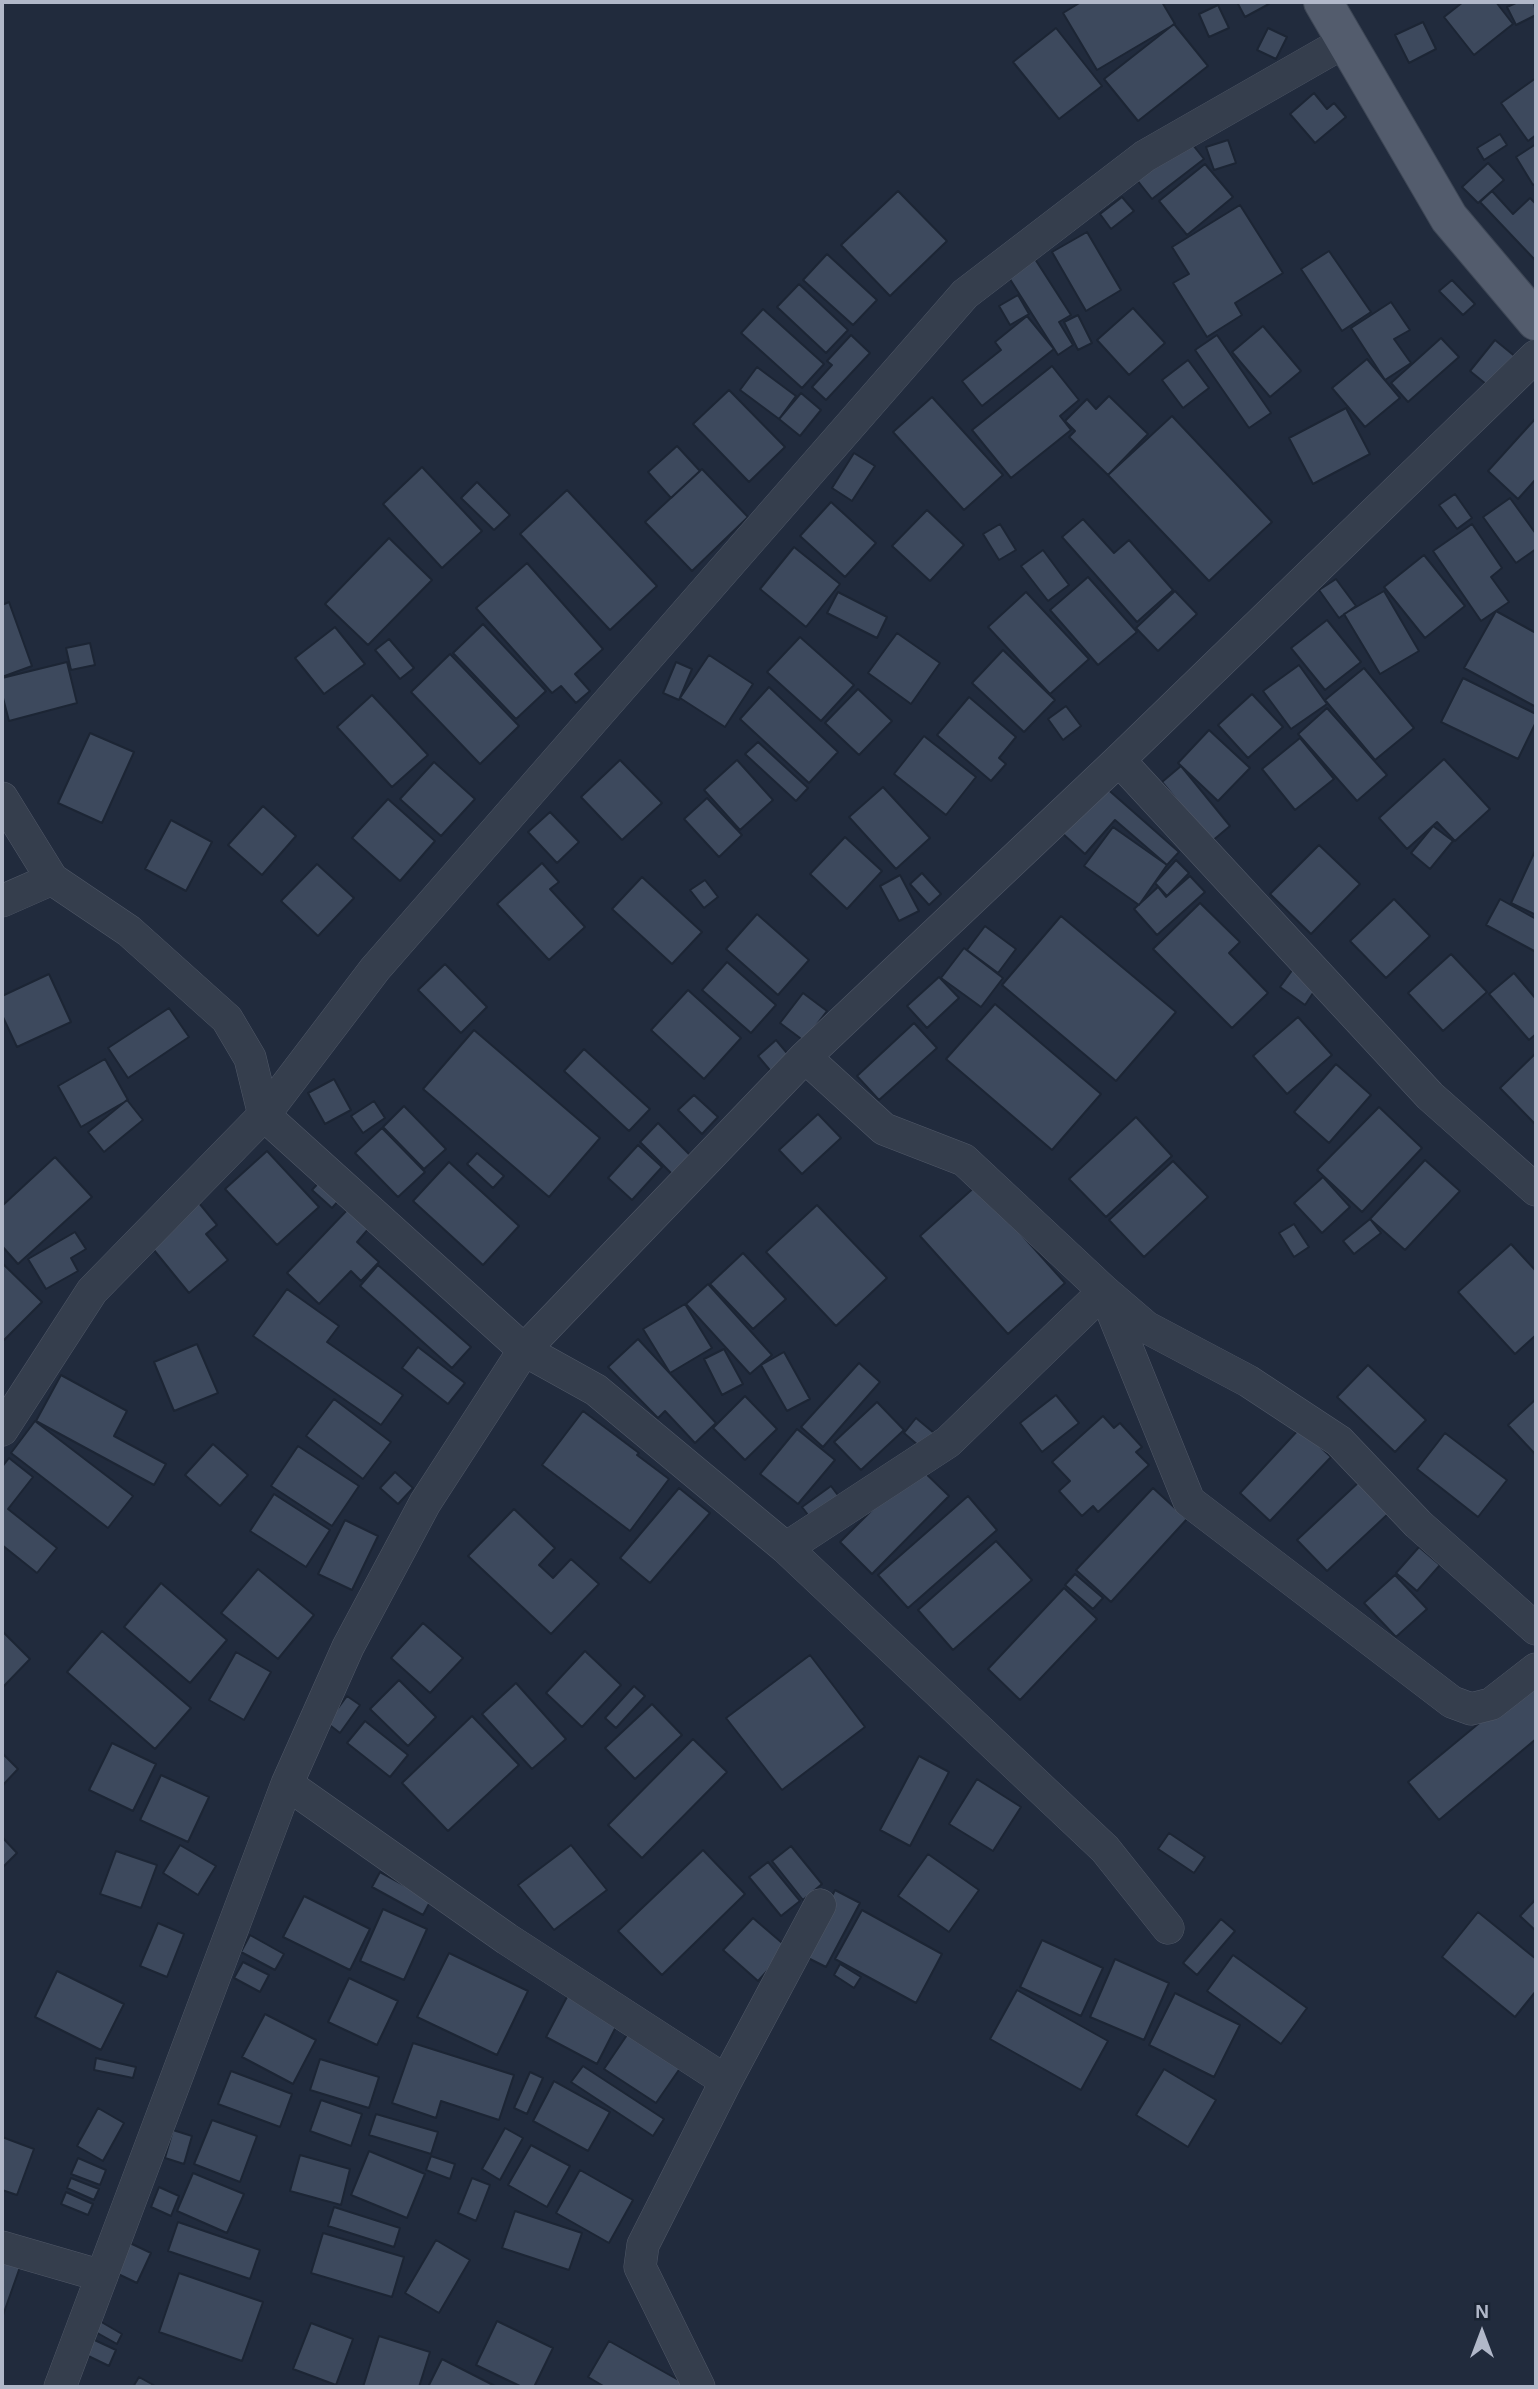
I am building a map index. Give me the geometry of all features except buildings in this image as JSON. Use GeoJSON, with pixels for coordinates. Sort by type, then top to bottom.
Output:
{"type":"FeatureCollection","features":[{"type":"Feature","properties":{"kind":"main road"},"geometry":{"type":"LineString","coordinates":[[1323,2],[1449,218],[1536,321]]}},
{"type":"Feature","properties":{"kind":"street"},"geometry":{"type":"LineString","coordinates":[[2,1430],[92,1291],[264,1115],[375,970],[965,294],[1145,156],[1346,41]]}},
{"type":"Feature","properties":{"kind":"street"},"geometry":{"type":"LineString","coordinates":[[60,2387],[287,1784],[348,1647],[425,1503],[524,1350],[805,1057],[1119,760],[1536,356]]}},
{"type":"Feature","properties":{"kind":"street"},"geometry":{"type":"LineString","coordinates":[[1119,760],[1430,1096],[1536,1191]]}},
{"type":"Feature","properties":{"kind":"street"},"geometry":{"type":"LineString","coordinates":[[2,798],[52,879],[129,931],[227,1019],[250,1058],[264,1115],[524,1350],[596,1390],[786,1548],[1105,1849],[1168,1928]]}},
{"type":"Feature","properties":{"kind":"street"},"geometry":{"type":"LineString","coordinates":[[2,901],[52,879]]}},
{"type":"Feature","properties":{"kind":"street"},"geometry":{"type":"LineString","coordinates":[[805,1057],[884,1129],[964,1160],[1104,1291],[1146,1326],[1248,1381],[1339,1441],[1418,1524],[1536,1629]]}},
{"type":"Feature","properties":{"kind":"street"},"geometry":{"type":"LineString","coordinates":[[786,1548],[948,1442],[1104,1291]]}},
{"type":"Feature","properties":{"kind":"street"},"geometry":{"type":"LineString","coordinates":[[1104,1291],[1189,1501],[1452,1702],[1471,1709],[1491,1704],[1536,1669]]}},
{"type":"Feature","properties":{"kind":"street"},"geometry":{"type":"LineString","coordinates":[[287,1784],[507,1939],[726,2081]]}},
{"type":"Feature","properties":{"kind":"street"},"geometry":{"type":"LineString","coordinates":[[699,2387],[640,2267],[643,2245],[726,2081],[820,1905]]}},
{"type":"Feature","properties":{"kind":"street"},"geometry":{"type":"LineString","coordinates":[[2,2247],[102,2276]]}}]}
